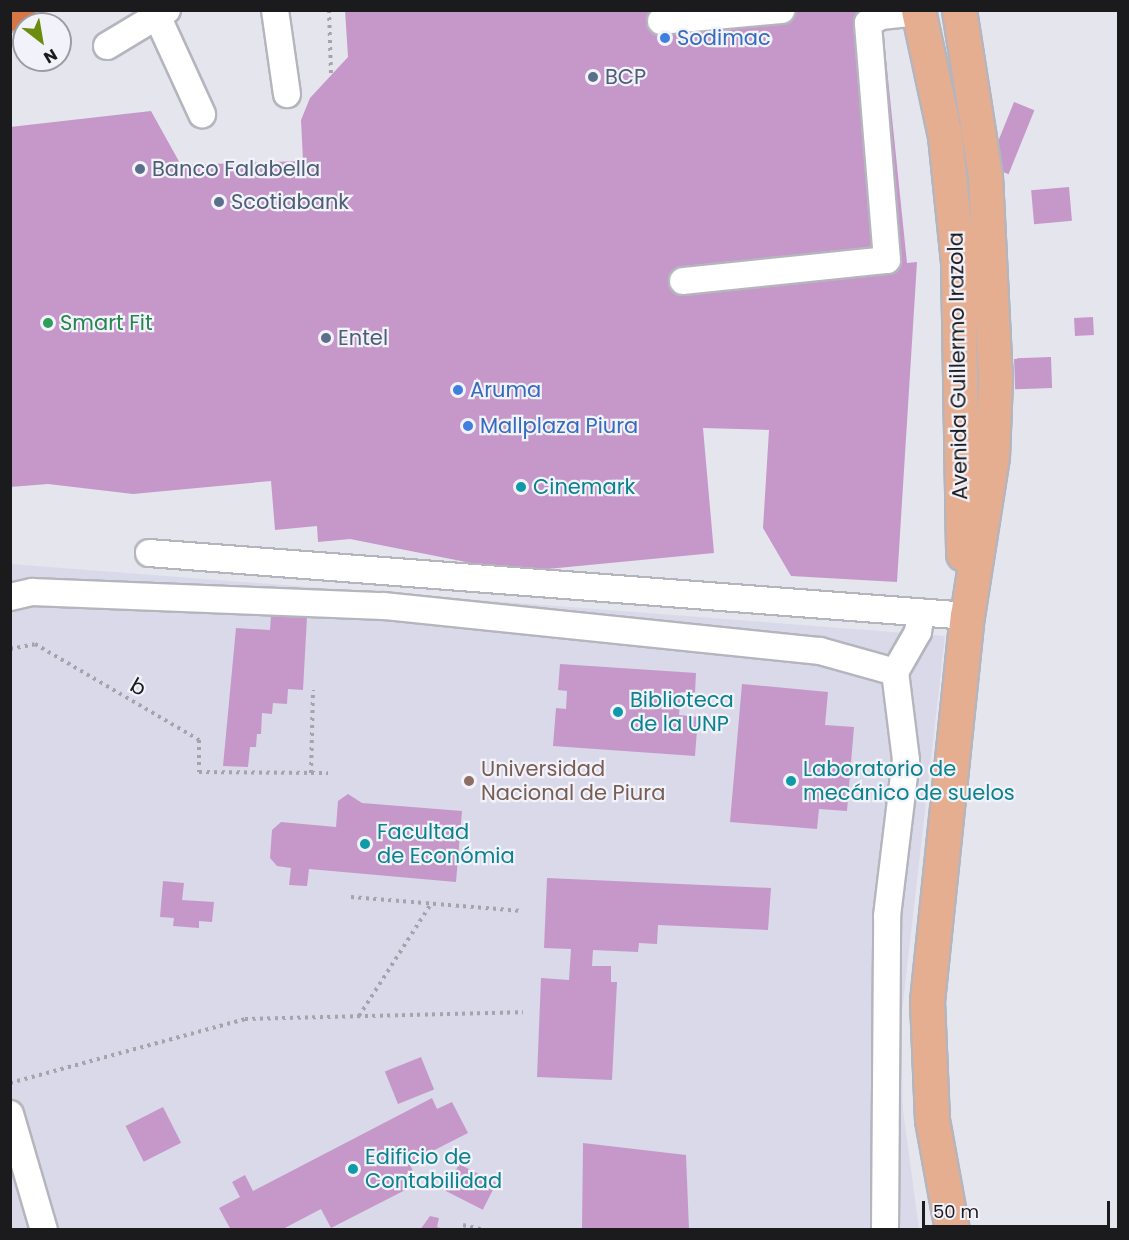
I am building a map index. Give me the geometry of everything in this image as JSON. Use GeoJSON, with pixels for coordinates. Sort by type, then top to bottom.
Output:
{"type":"FeatureCollection","features":[{"type":"Feature","properties":{"kind":"highway"},"geometry":{"type":"LineString","coordinates":[[10,14],[18,10]]}},
{"type":"Feature","properties":{"kind":"main road","name":"Avenida Guillermo Irazola"},"geometry":{"type":"LineString","coordinates":[[952,1230],[932,1120],[927,1001],[967,616],[992,457],[992,253],[978,122],[959,10]]}},
{"type":"Feature","properties":{"kind":"main road","name":"Avenida Guillermo Irazola"},"geometry":{"type":"LineString","coordinates":[[918,11],[953,199],[961,320],[958,457],[967,616]]}},
{"type":"Feature","properties":{"kind":"main road"},"geometry":{"type":"LineString","coordinates":[[958,457],[992,457]]}},
{"type":"Feature","properties":{"kind":"lane"},"geometry":{"type":"LineString","coordinates":[[275,10],[287,94]]}},
{"type":"Feature","properties":{"kind":"lane"},"geometry":{"type":"LineString","coordinates":[[661,21],[781,10]]}},
{"type":"Feature","properties":{"kind":"lane"},"geometry":{"type":"LineString","coordinates":[[683,282],[887,260],[868,23],[881,16],[918,11]]}},
{"type":"Feature","properties":{"kind":"lane"},"geometry":{"type":"LineString","coordinates":[[106,46],[162,14],[202,114]]}},
{"type":"Feature","properties":{"kind":"lane"},"geometry":{"type":"LineString","coordinates":[[149,553],[967,616]]}},
{"type":"Feature","properties":{"kind":"lane"},"geometry":{"type":"LineString","coordinates":[[10,597],[32,591],[384,606],[820,651],[895,672]]}},
{"type":"Feature","properties":{"kind":"lane"},"geometry":{"type":"LineString","coordinates":[[885,1230],[887,916],[906,760],[895,672],[918,632],[921,612]]}},
{"type":"Feature","properties":{"kind":"lane"},"geometry":{"type":"LineString","coordinates":[[10,1114],[44,1230]]}},
{"type":"Feature","properties":{"kind":"path"},"geometry":{"type":"LineString","coordinates":[[329,10],[331,75]]}},
{"type":"Feature","properties":{"kind":"path","name":"b"},"geometry":{"type":"LineString","coordinates":[[10,649],[35,644],[199,740],[199,771],[311,773]]}},
{"type":"Feature","properties":{"kind":"path"},"geometry":{"type":"LineString","coordinates":[[313,690],[311,773],[328,773]]}},
{"type":"Feature","properties":{"kind":"path"},"geometry":{"type":"LineString","coordinates":[[351,897],[522,911]]}},
{"type":"Feature","properties":{"kind":"path"},"geometry":{"type":"LineString","coordinates":[[359,1016],[431,904]]}},
{"type":"Feature","properties":{"kind":"path"},"geometry":{"type":"LineString","coordinates":[[10,1083],[245,1019],[523,1012]]}},
{"type":"Feature","properties":{"kind":"path"},"geometry":{"type":"LineString","coordinates":[[463,1225],[486,1230]]}},
{"type":"Feature","properties":{"kind":"shaded area","name":"Universidad Nacional de Piura"},"geometry":{"type":"Polygon","coordinates":[[[10,564],[945,636],[901,1020],[903,1110],[919,1229],[11,1229],[10,564]]]}},
{"type":"Feature","properties":{"kind":"building","name":"Mallplaza Piura"},"geometry":{"type":"Polygon","coordinates":[[[345,10],[881,10],[907,263],[917,262],[897,582],[791,576],[763,528],[769,430],[703,428],[714,553],[516,572],[350,539],[318,542],[317,526],[275,530],[271,481],[133,494],[48,484],[10,487],[10,127],[151,111],[181,165],[303,161],[301,120],[310,98],[348,57],[345,10]]]}},
{"type":"Feature","properties":{"kind":"building"},"geometry":{"type":"Polygon","coordinates":[[[1014,102],[1034,110],[1009,174],[988,166],[1014,102]]]}},
{"type":"Feature","properties":{"kind":"building"},"geometry":{"type":"Polygon","coordinates":[[[1069,187],[1072,221],[1034,224],[1031,190],[1069,187]]]}},
{"type":"Feature","properties":{"kind":"building"},"geometry":{"type":"Polygon","coordinates":[[[1093,317],[1094,335],[1075,336],[1074,318],[1093,317]]]}},
{"type":"Feature","properties":{"kind":"building"},"geometry":{"type":"Polygon","coordinates":[[[1051,357],[1052,388],[1015,389],[1014,358],[1051,357]]]}},
{"type":"Feature","properties":{"kind":"building"},"geometry":{"type":"Polygon","coordinates":[[[271,615],[307,617],[303,690],[288,689],[287,704],[273,703],[272,714],[262,713],[261,734],[257,734],[256,747],[250,747],[248,767],[223,766],[236,628],[270,630],[271,615]]]}},
{"type":"Feature","properties":{"kind":"building","name":"Biblioteca de la UNP"},"geometry":{"type":"Polygon","coordinates":[[[560,664],[696,673],[695,693],[681,692],[679,715],[698,717],[695,756],[553,746],[556,708],[566,709],[567,691],[558,690],[560,664]]]}},
{"type":"Feature","properties":{"kind":"building","name":"Laboratorio de mecánico de suelos"},"geometry":{"type":"Polygon","coordinates":[[[742,684],[828,692],[825,725],[854,727],[847,811],[819,809],[817,829],[730,822],[742,684]]]}},
{"type":"Feature","properties":{"kind":"building","name":"Facultad de Económia"},"geometry":{"type":"Polygon","coordinates":[[[348,794],[362,803],[462,811],[456,882],[309,869],[307,886],[289,885],[291,868],[277,866],[270,858],[272,830],[281,822],[336,827],[338,801],[348,794]]]}},
{"type":"Feature","properties":{"kind":"building"},"geometry":{"type":"Polygon","coordinates":[[[547,878],[771,888],[768,930],[658,925],[657,944],[639,943],[638,952],[593,950],[592,966],[611,966],[611,982],[617,982],[612,1080],[537,1077],[541,978],[569,980],[571,949],[544,948],[547,878]]]}},
{"type":"Feature","properties":{"kind":"building"},"geometry":{"type":"Polygon","coordinates":[[[163,881],[184,883],[182,900],[214,902],[212,922],[199,921],[199,928],[173,926],[174,918],[160,917],[163,881]]]}},
{"type":"Feature","properties":{"kind":"building"},"geometry":{"type":"Polygon","coordinates":[[[421,1057],[434,1089],[398,1104],[385,1072],[421,1057]]]}},
{"type":"Feature","properties":{"kind":"building","name":"Edificio de Contabilidad"},"geometry":{"type":"Polygon","coordinates":[[[432,1098],[437,1109],[452,1102],[468,1133],[409,1163],[419,1183],[331,1228],[321,1209],[281,1230],[231,1230],[219,1208],[240,1197],[232,1182],[245,1175],[253,1191],[432,1098]]]}},
{"type":"Feature","properties":{"kind":"building"},"geometry":{"type":"Polygon","coordinates":[[[163,1107],[181,1143],[144,1162],[126,1126],[163,1107]]]}},
{"type":"Feature","properties":{"kind":"building"},"geometry":{"type":"Polygon","coordinates":[[[583,1143],[686,1155],[689,1230],[582,1230],[583,1143]]]}},
{"type":"Feature","properties":{"kind":"building"},"geometry":{"type":"Polygon","coordinates":[[[459,1164],[496,1183],[483,1210],[445,1191],[459,1164]]]}},
{"type":"Feature","properties":{"kind":"building"},"geometry":{"type":"Polygon","coordinates":[[[430,1216],[439,1218],[437,1227],[446,1230],[420,1230],[430,1216]]]}},
{"type":"Feature","properties":{"kind":"place","name":"Sodimac"},"geometry":{"type":"Point","coordinates":[665,38]}},
{"type":"Feature","properties":{"kind":"place","name":"BCP"},"geometry":{"type":"Point","coordinates":[593,77]}},
{"type":"Feature","properties":{"kind":"place","name":"Banco Falabella"},"geometry":{"type":"Point","coordinates":[140,169]}},
{"type":"Feature","properties":{"kind":"place","name":"Scotiabank"},"geometry":{"type":"Point","coordinates":[219,202]}},
{"type":"Feature","properties":{"kind":"place","name":"Smart Fit"},"geometry":{"type":"Point","coordinates":[48,323]}},
{"type":"Feature","properties":{"kind":"place","name":"Entel"},"geometry":{"type":"Point","coordinates":[326,338]}},
{"type":"Feature","properties":{"kind":"place","name":"Aruma"},"geometry":{"type":"Point","coordinates":[458,390]}},
{"type":"Feature","properties":{"kind":"place","name":"Mallplaza Piura"},"geometry":{"type":"Point","coordinates":[468,426]}},
{"type":"Feature","properties":{"kind":"place","name":"Cinemark"},"geometry":{"type":"Point","coordinates":[521,487]}},
{"type":"Feature","properties":{"kind":"place","name":"Biblioteca de la UNP"},"geometry":{"type":"Point","coordinates":[618,712]}},
{"type":"Feature","properties":{"kind":"place","name":"Universidad Nacional de Piura"},"geometry":{"type":"Point","coordinates":[469,781]}},
{"type":"Feature","properties":{"kind":"place","name":"Laboratorio de mecánico de suelos"},"geometry":{"type":"Point","coordinates":[791,781]}},
{"type":"Feature","properties":{"kind":"place","name":"Facultad de Económia"},"geometry":{"type":"Point","coordinates":[365,844]}},
{"type":"Feature","properties":{"kind":"place","name":"Edificio de Contabilidad"},"geometry":{"type":"Point","coordinates":[353,1169]}}]}
